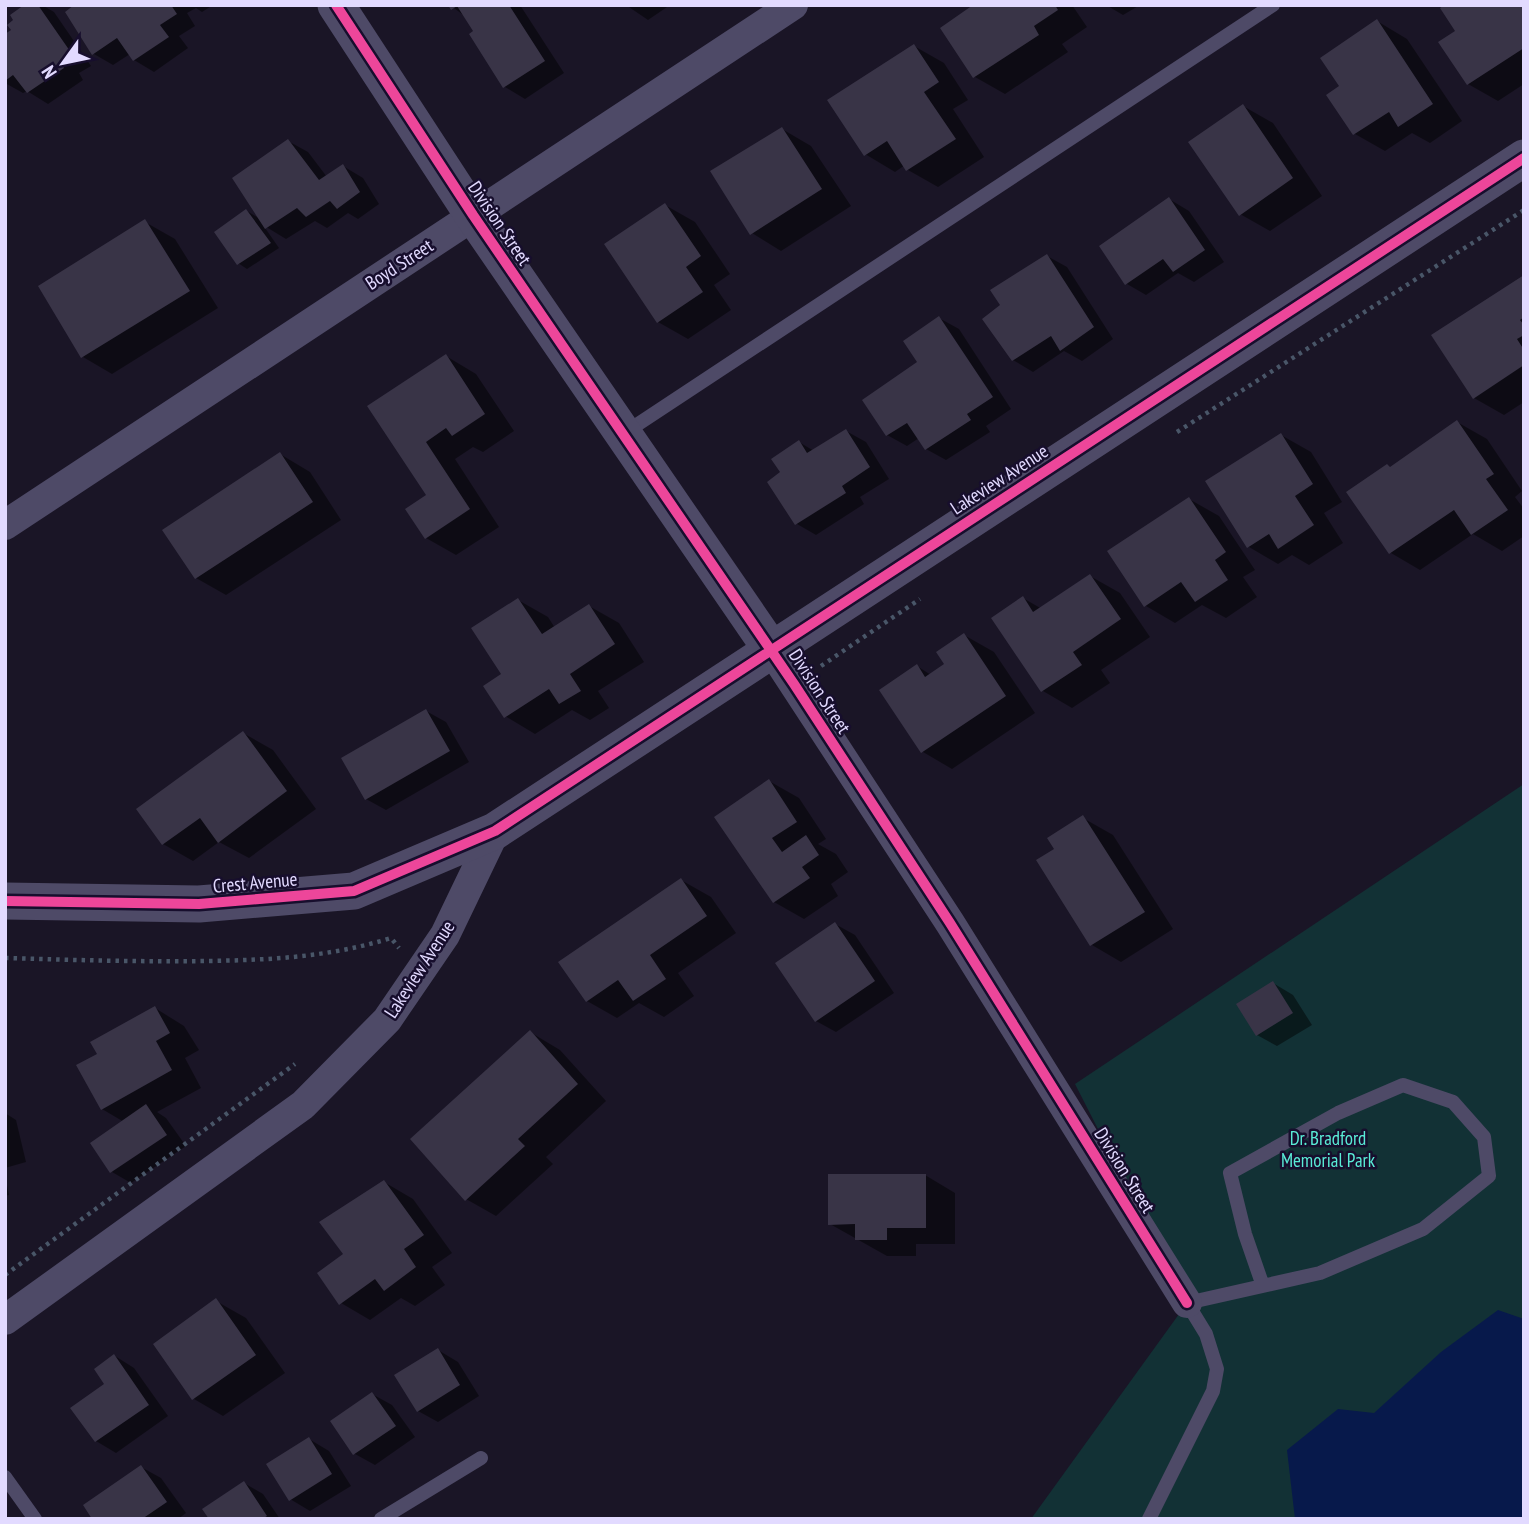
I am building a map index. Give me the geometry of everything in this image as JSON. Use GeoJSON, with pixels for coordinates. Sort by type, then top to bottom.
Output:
{"type":"FeatureCollection","features":[{"type":"Feature","properties":{"kind":"street","name":"Boyd Street"},"geometry":{"type":"LineString","coordinates":[[5,525],[793,5]]}},
{"type":"Feature","properties":{"kind":"street","name":"Division Street"},"geometry":{"type":"LineString","coordinates":[[338,6],[473,215],[771,649],[957,934],[1187,1303]]}},
{"type":"Feature","properties":{"kind":"street","name":"Lakeview Avenue"},"geometry":{"type":"LineString","coordinates":[[5,1320],[303,1105],[387,1020],[445,936],[495,831],[1524,158]]}},
{"type":"Feature","properties":{"kind":"street","name":"Crest Avenue"},"geometry":{"type":"LineString","coordinates":[[5,901],[199,904],[354,891],[495,831]]}},
{"type":"Feature","properties":{"kind":"lane"},"geometry":{"type":"LineString","coordinates":[[624,434],[1273,5]]}},
{"type":"Feature","properties":{"kind":"lane"},"geometry":{"type":"LineString","coordinates":[[1187,1303],[1263,1286],[1320,1273],[1423,1229],[1489,1176],[1484,1137],[1453,1102],[1403,1085],[1338,1113],[1230,1173],[1245,1234],[1263,1286]]}},
{"type":"Feature","properties":{"kind":"lane","name":"Division Street"},"geometry":{"type":"LineString","coordinates":[[1149,1519],[1213,1391],[1217,1369],[1206,1334],[1187,1303]]}},
{"type":"Feature","properties":{"kind":"lane"},"geometry":{"type":"LineString","coordinates":[[381,1519],[481,1458]]}},
{"type":"Feature","properties":{"kind":"lane"},"geometry":{"type":"LineString","coordinates":[[5,1477],[34,1519]]}},
{"type":"Feature","properties":{"kind":"path"},"geometry":{"type":"LineString","coordinates":[[1166,439],[1524,210]]}},
{"type":"Feature","properties":{"kind":"path"},"geometry":{"type":"LineString","coordinates":[[821,666],[928,594]]}},
{"type":"Feature","properties":{"kind":"path"},"geometry":{"type":"LineString","coordinates":[[5,958],[145,962],[285,960],[362,947],[391,938],[399,946],[400,958]]}},
{"type":"Feature","properties":{"kind":"path"},"geometry":{"type":"LineString","coordinates":[[5,1275],[228,1114],[302,1057]]}},
{"type":"Feature","properties":{"kind":"green space","name":"Dr. Bradford Memorial Park"},"geometry":{"type":"Polygon","coordinates":[[[1524,784],[1524,1519],[1031,1519],[1187,1303],[1075,1084],[1524,784]]]}},
{"type":"Feature","properties":{"kind":"water"},"geometry":{"type":"Polygon","coordinates":[[[1498,1310],[1524,1319],[1524,1519],[1295,1519],[1287,1450],[1338,1409],[1374,1413],[1441,1352],[1498,1310]]]}},
{"type":"Feature","properties":{"kind":"building"},"geometry":{"type":"Polygon","coordinates":[[[24,5],[38,5],[72,54],[61,62],[64,68],[27,93],[13,75],[5,81],[5,34],[11,30],[7,25],[13,20],[10,15],[24,5]]]}},
{"type":"Feature","properties":{"kind":"building"},"geometry":{"type":"Polygon","coordinates":[[[74,5],[171,5],[177,14],[160,25],[169,37],[133,61],[117,38],[92,55],[65,12],[74,5]]]}},
{"type":"Feature","properties":{"kind":"building"},"geometry":{"type":"Polygon","coordinates":[[[448,5],[509,5],[545,61],[503,88],[469,34],[473,31],[457,6],[451,10],[448,5]]]}},
{"type":"Feature","properties":{"kind":"building"},"geometry":{"type":"Polygon","coordinates":[[[973,5],[1055,5],[1058,10],[1034,26],[1039,35],[973,78],[940,28],[973,5]]]}},
{"type":"Feature","properties":{"kind":"building"},"geometry":{"type":"Polygon","coordinates":[[[1444,5],[1524,5],[1524,48],[1467,85],[1438,42],[1455,31],[1440,8],[1444,5]]]}},
{"type":"Feature","properties":{"kind":"building"},"geometry":{"type":"Polygon","coordinates":[[[1377,19],[1433,104],[1398,127],[1389,112],[1353,135],[1326,95],[1339,86],[1320,58],[1377,19]]]}},
{"type":"Feature","properties":{"kind":"building"},"geometry":{"type":"Polygon","coordinates":[[[914,44],[939,82],[924,92],[956,139],[906,171],[887,141],[864,156],[827,100],[914,44]]]}},
{"type":"Feature","properties":{"kind":"building"},"geometry":{"type":"Polygon","coordinates":[[[1243,104],[1293,178],[1239,216],[1188,142],[1243,104]]]}},
{"type":"Feature","properties":{"kind":"building"},"geometry":{"type":"Polygon","coordinates":[[[782,127],[822,189],[750,235],[710,171],[782,127]]]}},
{"type":"Feature","properties":{"kind":"building"},"geometry":{"type":"Polygon","coordinates":[[[288,139],[319,180],[343,164],[360,192],[337,209],[330,201],[306,217],[297,208],[265,229],[232,178],[288,139]]]}},
{"type":"Feature","properties":{"kind":"building"},"geometry":{"type":"Polygon","coordinates":[[[1169,197],[1205,250],[1173,272],[1163,259],[1125,285],[1099,246],[1169,197]]]}},
{"type":"Feature","properties":{"kind":"building"},"geometry":{"type":"Polygon","coordinates":[[[665,203],[701,256],[686,267],[703,292],[657,323],[604,244],[665,203]]]}},
{"type":"Feature","properties":{"kind":"building"},"geometry":{"type":"Polygon","coordinates":[[[246,209],[271,243],[237,265],[214,232],[246,209]]]}},
{"type":"Feature","properties":{"kind":"building"},"geometry":{"type":"Polygon","coordinates":[[[145,219],[190,291],[81,358],[38,286],[145,219]]]}},
{"type":"Feature","properties":{"kind":"building"},"geometry":{"type":"Polygon","coordinates":[[[1047,254],[1094,327],[1060,351],[1051,336],[1012,361],[982,319],[1000,305],[990,290],[1047,254]]]}},
{"type":"Feature","properties":{"kind":"building"},"geometry":{"type":"Polygon","coordinates":[[[1524,275],[1524,317],[1520,320],[1524,325],[1524,335],[1517,339],[1524,350],[1524,365],[1473,399],[1431,335],[1524,275]]]}},
{"type":"Feature","properties":{"kind":"building"},"geometry":{"type":"Polygon","coordinates":[[[939,316],[993,397],[967,414],[971,420],[925,450],[907,423],[886,436],[862,400],[917,362],[903,341],[939,316]]]}},
{"type":"Feature","properties":{"kind":"building"},"geometry":{"type":"Polygon","coordinates":[[[446,354],[485,414],[452,436],[446,428],[426,442],[470,509],[425,539],[405,509],[426,495],[367,406],[446,354]]]}},
{"type":"Feature","properties":{"kind":"building"},"geometry":{"type":"Polygon","coordinates":[[[1457,420],[1494,474],[1486,479],[1508,510],[1471,535],[1454,510],[1389,554],[1346,492],[1387,464],[1390,467],[1457,420]]]}},
{"type":"Feature","properties":{"kind":"building"},"geometry":{"type":"Polygon","coordinates":[[[846,429],[870,467],[842,486],[846,493],[795,525],[767,482],[780,472],[771,459],[799,440],[807,453],[846,429]]]}},
{"type":"Feature","properties":{"kind":"building"},"geometry":{"type":"Polygon","coordinates":[[[1281,433],[1313,484],[1295,496],[1314,525],[1278,549],[1269,534],[1247,548],[1205,481],[1281,433]]]}},
{"type":"Feature","properties":{"kind":"building"},"geometry":{"type":"Polygon","coordinates":[[[280,452],[313,502],[195,579],[162,530],[280,452]]]}},
{"type":"Feature","properties":{"kind":"building"},"geometry":{"type":"Polygon","coordinates":[[[1189,497],[1226,552],[1215,560],[1228,580],[1195,602],[1181,582],[1144,607],[1107,551],[1189,497]]]}},
{"type":"Feature","properties":{"kind":"building"},"geometry":{"type":"Polygon","coordinates":[[[1090,574],[1121,619],[1073,652],[1082,665],[1041,692],[991,618],[1023,596],[1033,612],[1090,574]]]}},
{"type":"Feature","properties":{"kind":"building"},"geometry":{"type":"Polygon","coordinates":[[[518,598],[542,634],[589,604],[615,644],[570,674],[581,691],[559,704],[549,689],[504,718],[483,686],[501,674],[471,628],[518,598]]]}},
{"type":"Feature","properties":{"kind":"building"},"geometry":{"type":"Polygon","coordinates":[[[964,633],[1006,696],[921,753],[879,690],[917,664],[925,677],[944,664],[936,652],[964,633]]]}},
{"type":"Feature","properties":{"kind":"building"},"geometry":{"type":"Polygon","coordinates":[[[426,709],[450,751],[365,800],[341,758],[426,709]]]}},
{"type":"Feature","properties":{"kind":"building"},"geometry":{"type":"Polygon","coordinates":[[[243,731],[287,791],[218,843],[200,818],[162,845],[136,809],[243,731]]]}},
{"type":"Feature","properties":{"kind":"building"},"geometry":{"type":"Polygon","coordinates":[[[769,779],[797,822],[772,838],[782,852],[806,835],[819,855],[802,867],[810,878],[773,903],[714,817],[769,779]]]}},
{"type":"Feature","properties":{"kind":"building"},"geometry":{"type":"Polygon","coordinates":[[[1083,815],[1145,912],[1090,946],[1036,860],[1054,849],[1047,838],[1083,815]]]}},
{"type":"Feature","properties":{"kind":"building"},"geometry":{"type":"Polygon","coordinates":[[[681,878],[707,916],[650,955],[666,979],[633,1001],[618,980],[586,1002],[558,962],[681,878]]]}},
{"type":"Feature","properties":{"kind":"building"},"geometry":{"type":"Polygon","coordinates":[[[835,922],[875,981],[815,1022],[775,963],[835,922]]]}},
{"type":"Feature","properties":{"kind":"building"},"geometry":{"type":"Polygon","coordinates":[[[1273,981],[1293,1013],[1256,1036],[1236,1004],[1273,981]]]}},
{"type":"Feature","properties":{"kind":"building"},"geometry":{"type":"Polygon","coordinates":[[[155,1006],[170,1033],[156,1041],[172,1070],[101,1110],[76,1065],[97,1054],[90,1042],[155,1006]]]}},
{"type":"Feature","properties":{"kind":"building"},"geometry":{"type":"Polygon","coordinates":[[[530,1030],[578,1084],[518,1139],[525,1146],[465,1201],[410,1139],[530,1030]]]}},
{"type":"Feature","properties":{"kind":"building"},"geometry":{"type":"Polygon","coordinates":[[[146,1104],[167,1135],[110,1173],[90,1143],[146,1104]]]}},
{"type":"Feature","properties":{"kind":"building"},"geometry":{"type":"Polygon","coordinates":[[[828,1174],[926,1174],[926,1228],[887,1228],[887,1240],[855,1240],[855,1224],[828,1225],[828,1174]]]}},
{"type":"Feature","properties":{"kind":"building"},"geometry":{"type":"Polygon","coordinates":[[[384,1180],[424,1235],[404,1249],[416,1267],[384,1291],[375,1279],[339,1305],[317,1273],[343,1254],[319,1222],[384,1180]]]}},
{"type":"Feature","properties":{"kind":"building"},"geometry":{"type":"Polygon","coordinates":[[[216,1298],[256,1355],[192,1400],[153,1344],[216,1298]]]}},
{"type":"Feature","properties":{"kind":"building"},"geometry":{"type":"Polygon","coordinates":[[[438,1348],[460,1385],[417,1412],[394,1375],[438,1348]]]}},
{"type":"Feature","properties":{"kind":"building"},"geometry":{"type":"Polygon","coordinates":[[[114,1354],[149,1405],[95,1442],[70,1408],[104,1384],[94,1369],[114,1354]]]}},
{"type":"Feature","properties":{"kind":"building"},"geometry":{"type":"Polygon","coordinates":[[[372,1392],[396,1426],[353,1455],[330,1421],[372,1392]]]}},
{"type":"Feature","properties":{"kind":"building"},"geometry":{"type":"Polygon","coordinates":[[[309,1437],[332,1474],[289,1501],[266,1464],[309,1437]]]}},
{"type":"Feature","properties":{"kind":"building"},"geometry":{"type":"Polygon","coordinates":[[[141,1465],[167,1502],[142,1519],[92,1519],[83,1505],[141,1465]]]}},
{"type":"Feature","properties":{"kind":"building"},"geometry":{"type":"Polygon","coordinates":[[[244,1481],[267,1516],[262,1519],[209,1519],[202,1509],[244,1481]]]}},
{"type":"Feature","properties":{"kind":"cycle path"},"geometry":{"type":"LineString","coordinates":[[336,5],[473,215],[794,684],[950,923],[1187,1303]]}},
{"type":"Feature","properties":{"kind":"cycle path"},"geometry":{"type":"LineString","coordinates":[[5,901],[199,904],[354,891],[495,831],[1524,158]]}}]}
